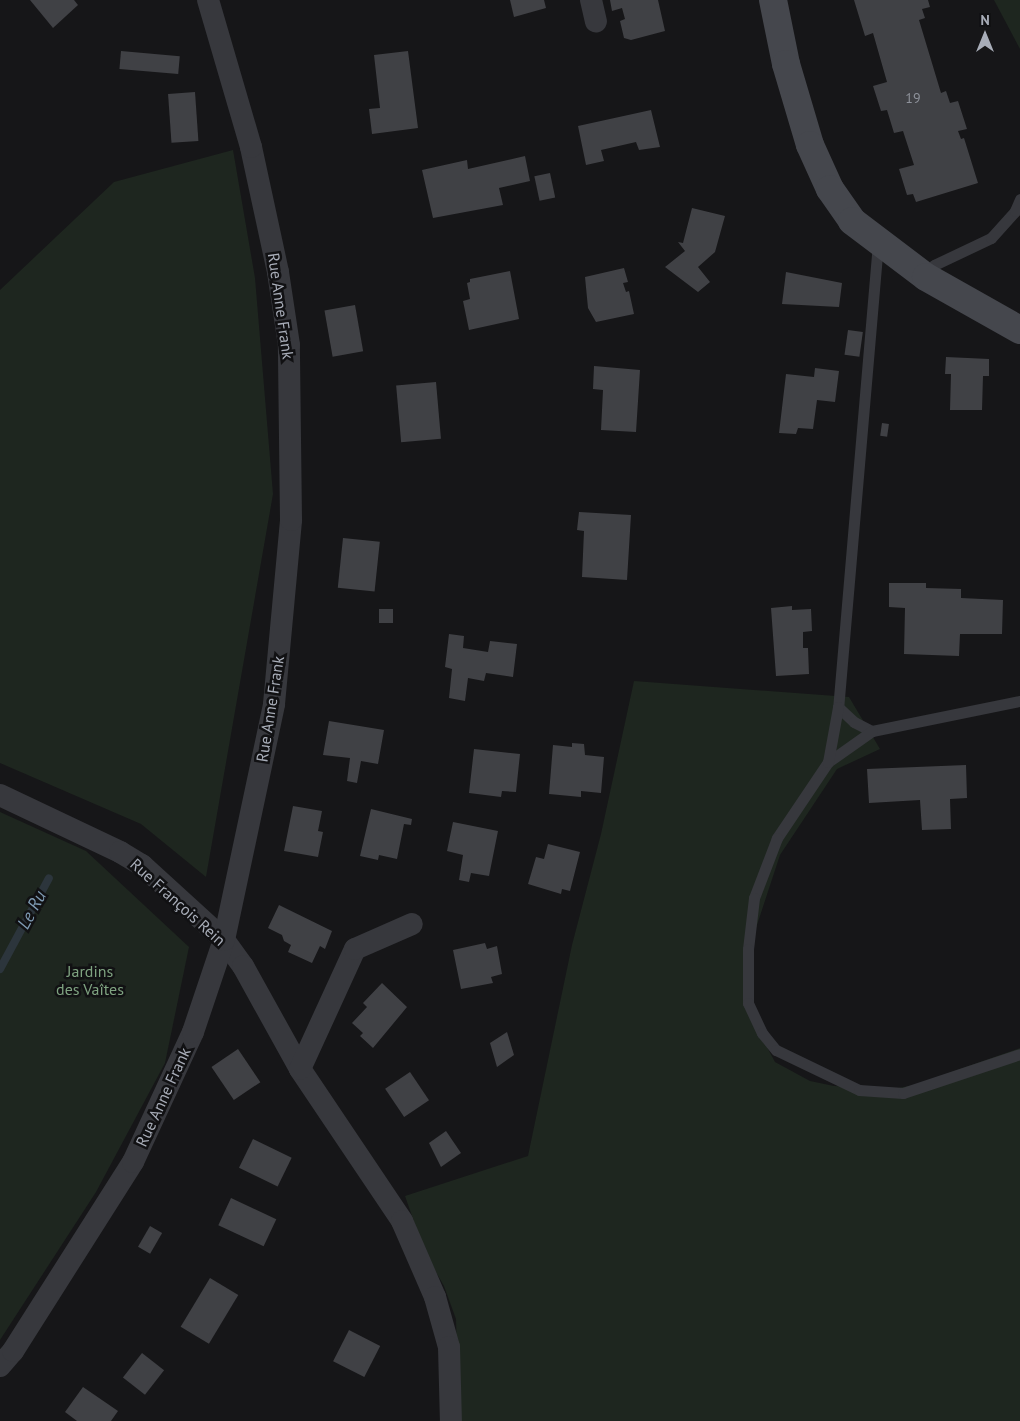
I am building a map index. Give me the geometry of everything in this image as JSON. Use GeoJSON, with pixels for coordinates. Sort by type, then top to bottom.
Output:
{"type":"FeatureCollection","features":[{"type":"Feature","properties":{"kind":"street","name":"Rue Anne Frank"},"geometry":{"type":"LineString","coordinates":[[0,1366],[14,1351],[133,1162],[193,1032],[224,940],[274,704],[291,520],[292,444],[289,345],[278,272],[251,147],[208,0]]}},
{"type":"Feature","properties":{"kind":"street"},"geometry":{"type":"LineString","coordinates":[[773,0],[786,64],[810,145],[835,197],[852,221],[926,277],[1020,330]]}},
{"type":"Feature","properties":{"kind":"street","name":"Rue François Rein"},"geometry":{"type":"LineString","coordinates":[[0,795],[142,865],[224,940],[243,966],[300,1069],[402,1221],[435,1297],[449,1347],[451,1421]]}},
{"type":"Feature","properties":{"kind":"street"},"geometry":{"type":"LineString","coordinates":[[300,1069],[355,949],[412,924]]}},
{"type":"Feature","properties":{"kind":"lane"},"geometry":{"type":"LineString","coordinates":[[926,277],[934,265],[991,238],[1015,211],[1020,199]]}},
{"type":"Feature","properties":{"kind":"lane"},"geometry":{"type":"LineString","coordinates":[[828,762],[838,707],[878,241]]}},
{"type":"Feature","properties":{"kind":"lane"},"geometry":{"type":"LineString","coordinates":[[1020,701],[872,731],[828,762],[777,838],[754,898],[748,949],[748,1003],[762,1033],[776,1050],[859,1090],[903,1093],[1020,1054]]}},
{"type":"Feature","properties":{"kind":"lane"},"geometry":{"type":"LineString","coordinates":[[838,707],[854,722],[872,731]]}},
{"type":"Feature","properties":{"kind":"green space"},"geometry":{"type":"Polygon","coordinates":[[[994,0],[1020,0],[1020,49],[994,0]]]}},
{"type":"Feature","properties":{"kind":"green space"},"geometry":{"type":"Polygon","coordinates":[[[233,150],[255,278],[273,494],[206,877],[141,824],[0,763],[0,290],[114,182],[233,150]]]}},
{"type":"Feature","properties":{"kind":"green space"},"geometry":{"type":"Polygon","coordinates":[[[634,681],[849,697],[880,749],[837,769],[780,855],[755,931],[750,973],[754,1023],[775,1062],[810,1081],[834,1086],[893,1089],[914,1085],[1020,1048],[1020,1421],[450,1421],[457,1359],[456,1319],[444,1286],[425,1253],[405,1196],[528,1156],[572,945],[601,834],[634,681]]]}},
{"type":"Feature","properties":{"kind":"green space","name":"Jardins des Vaîtes"},"geometry":{"type":"Polygon","coordinates":[[[0,812],[86,851],[189,947],[165,1063],[96,1192],[0,1340],[0,812]]]}},
{"type":"Feature","properties":{"kind":"building"},"geometry":{"type":"Polygon","coordinates":[[[30,0],[74,0],[78,5],[53,28],[30,0]]]}},
{"type":"Feature","properties":{"kind":"building"},"geometry":{"type":"Polygon","coordinates":[[[510,0],[544,0],[546,8],[514,17],[510,0]]]}},
{"type":"Feature","properties":{"kind":"building"},"geometry":{"type":"Polygon","coordinates":[[[610,0],[658,0],[665,31],[631,40],[624,38],[620,21],[625,19],[622,8],[612,11],[610,0]]]}},
{"type":"Feature","properties":{"kind":"building"},"geometry":{"type":"Polygon","coordinates":[[[854,0],[928,0],[930,7],[922,9],[925,18],[919,20],[941,93],[946,91],[950,103],[958,101],[967,129],[958,131],[961,139],[964,138],[978,183],[916,202],[913,194],[907,195],[899,169],[914,165],[903,131],[894,133],[887,110],[881,111],[873,86],[887,82],[873,33],[865,36],[854,0]]]}},
{"type":"Feature","properties":{"kind":"building"},"geometry":{"type":"Polygon","coordinates":[[[121,51],[180,56],[178,74],[119,69],[121,51]]]}},
{"type":"Feature","properties":{"kind":"building"},"geometry":{"type":"Polygon","coordinates":[[[408,51],[418,128],[372,134],[369,109],[380,108],[374,55],[408,51]]]}},
{"type":"Feature","properties":{"kind":"building"},"geometry":{"type":"Polygon","coordinates":[[[195,92],[198,141],[171,143],[168,94],[195,92]]]}},
{"type":"Feature","properties":{"kind":"building"},"geometry":{"type":"Polygon","coordinates":[[[651,110],[660,147],[639,150],[636,142],[601,150],[604,161],[586,165],[578,126],[651,110]]]}},
{"type":"Feature","properties":{"kind":"building"},"geometry":{"type":"Polygon","coordinates":[[[525,156],[530,181],[499,188],[503,205],[433,218],[422,170],[467,160],[468,169],[525,156]]]}},
{"type":"Feature","properties":{"kind":"building"},"geometry":{"type":"Polygon","coordinates":[[[550,173],[555,197],[540,201],[534,176],[550,173]]]}},
{"type":"Feature","properties":{"kind":"building"},"geometry":{"type":"Polygon","coordinates":[[[692,208],[725,216],[715,252],[698,267],[710,282],[698,292],[665,267],[685,251],[678,242],[683,243],[692,208]]]}},
{"type":"Feature","properties":{"kind":"building"},"geometry":{"type":"Polygon","coordinates":[[[624,268],[628,282],[623,283],[626,292],[629,291],[634,314],[596,322],[588,308],[585,277],[624,268]]]}},
{"type":"Feature","properties":{"kind":"building"},"geometry":{"type":"Polygon","coordinates":[[[510,271],[519,319],[469,330],[463,301],[470,299],[467,283],[470,282],[470,279],[510,271]]]}},
{"type":"Feature","properties":{"kind":"building"},"geometry":{"type":"Polygon","coordinates":[[[786,272],[842,283],[839,307],[782,304],[786,272]]]}},
{"type":"Feature","properties":{"kind":"building"},"geometry":{"type":"Polygon","coordinates":[[[355,305],[363,351],[333,357],[324,310],[355,305]]]}},
{"type":"Feature","properties":{"kind":"building"},"geometry":{"type":"Polygon","coordinates":[[[848,330],[863,332],[859,357],[845,355],[848,330]]]}},
{"type":"Feature","properties":{"kind":"building"},"geometry":{"type":"Polygon","coordinates":[[[946,357],[989,359],[989,376],[983,376],[982,410],[950,410],[951,374],[945,374],[946,357]]]}},
{"type":"Feature","properties":{"kind":"building"},"geometry":{"type":"Polygon","coordinates":[[[594,366],[640,370],[636,432],[601,430],[603,390],[593,389],[594,366]]]}},
{"type":"Feature","properties":{"kind":"building"},"geometry":{"type":"Polygon","coordinates":[[[815,368],[839,371],[835,402],[817,400],[813,429],[798,428],[796,434],[779,433],[786,374],[814,377],[815,368]]]}},
{"type":"Feature","properties":{"kind":"building"},"geometry":{"type":"Polygon","coordinates":[[[436,382],[441,439],[401,442],[396,385],[436,382]]]}},
{"type":"Feature","properties":{"kind":"building"},"geometry":{"type":"Polygon","coordinates":[[[882,423],[889,424],[887,437],[880,436],[882,423]]]}},
{"type":"Feature","properties":{"kind":"building"},"geometry":{"type":"Polygon","coordinates":[[[579,512],[631,515],[627,580],[582,577],[584,531],[577,530],[579,512]]]}},
{"type":"Feature","properties":{"kind":"building"},"geometry":{"type":"Polygon","coordinates":[[[343,538],[380,542],[375,592],[338,588],[343,538]]]}},
{"type":"Feature","properties":{"kind":"building"},"geometry":{"type":"Polygon","coordinates":[[[889,583],[926,583],[926,588],[961,589],[961,598],[1003,600],[1002,634],[960,634],[959,656],[904,654],[905,608],[889,607],[889,583]]]}},
{"type":"Feature","properties":{"kind":"building"},"geometry":{"type":"Polygon","coordinates":[[[792,606],[792,610],[811,609],[812,631],[803,632],[803,648],[808,648],[809,674],[776,676],[771,608],[792,606]]]}},
{"type":"Feature","properties":{"kind":"building"},"geometry":{"type":"Polygon","coordinates":[[[379,609],[393,609],[393,623],[379,623],[379,609]]]}},
{"type":"Feature","properties":{"kind":"building"},"geometry":{"type":"Polygon","coordinates":[[[449,634],[464,636],[463,648],[488,652],[490,641],[517,644],[513,677],[486,673],[484,681],[468,678],[465,701],[449,698],[452,669],[445,667],[449,634]]]}},
{"type":"Feature","properties":{"kind":"building"},"geometry":{"type":"Polygon","coordinates":[[[329,721],[384,730],[378,764],[361,761],[357,783],[347,781],[350,758],[323,755],[329,721]]]}},
{"type":"Feature","properties":{"kind":"building"},"geometry":{"type":"Polygon","coordinates":[[[572,743],[584,744],[585,755],[604,757],[601,793],[581,791],[581,797],[549,794],[553,745],[572,747],[572,743]]]}},
{"type":"Feature","properties":{"kind":"building"},"geometry":{"type":"Polygon","coordinates":[[[474,749],[520,754],[516,792],[502,791],[501,797],[469,793],[474,749]]]}},
{"type":"Feature","properties":{"kind":"building"},"geometry":{"type":"Polygon","coordinates":[[[966,765],[967,798],[950,799],[951,829],[922,830],[920,800],[869,803],[867,769],[966,765]]]}},
{"type":"Feature","properties":{"kind":"building"},"geometry":{"type":"Polygon","coordinates":[[[293,806],[322,811],[318,831],[323,832],[318,857],[284,851],[293,806]]]}},
{"type":"Feature","properties":{"kind":"building"},"geometry":{"type":"Polygon","coordinates":[[[371,809],[412,819],[411,825],[404,824],[397,859],[379,855],[378,860],[360,856],[371,809]]]}},
{"type":"Feature","properties":{"kind":"building"},"geometry":{"type":"Polygon","coordinates":[[[453,822],[498,831],[489,876],[471,873],[469,882],[459,880],[463,855],[447,851],[453,822]]]}},
{"type":"Feature","properties":{"kind":"building"},"geometry":{"type":"Polygon","coordinates":[[[548,844],[580,852],[570,891],[562,889],[561,894],[528,884],[536,857],[544,859],[548,844]]]}},
{"type":"Feature","properties":{"kind":"building"},"geometry":{"type":"Polygon","coordinates":[[[279,905],[332,931],[325,949],[320,946],[312,963],[288,952],[291,945],[284,941],[282,935],[268,928],[279,905]]]}},
{"type":"Feature","properties":{"kind":"building"},"geometry":{"type":"Polygon","coordinates":[[[485,943],[487,949],[497,946],[502,974],[491,977],[493,983],[461,989],[453,950],[485,943]]]}},
{"type":"Feature","properties":{"kind":"building"},"geometry":{"type":"Polygon","coordinates":[[[382,983],[407,1007],[373,1048],[360,1036],[363,1033],[352,1023],[367,1007],[363,1003],[382,983]]]}},
{"type":"Feature","properties":{"kind":"building"},"geometry":{"type":"Polygon","coordinates":[[[507,1032],[514,1055],[497,1067],[490,1043],[507,1032]]]}},
{"type":"Feature","properties":{"kind":"building"},"geometry":{"type":"Polygon","coordinates":[[[238,1049],[260,1082],[234,1100],[211,1067],[238,1049]]]}},
{"type":"Feature","properties":{"kind":"building"},"geometry":{"type":"Polygon","coordinates":[[[410,1072],[429,1100],[404,1117],[385,1089],[410,1072]]]}},
{"type":"Feature","properties":{"kind":"building"},"geometry":{"type":"Polygon","coordinates":[[[446,1131],[461,1153],[441,1167],[429,1143],[446,1131]]]}},
{"type":"Feature","properties":{"kind":"building"},"geometry":{"type":"Polygon","coordinates":[[[253,1139],[292,1158],[278,1187],[239,1168],[253,1139]]]}},
{"type":"Feature","properties":{"kind":"building"},"geometry":{"type":"Polygon","coordinates":[[[231,1198],[276,1219],[264,1246],[218,1225],[231,1198]]]}},
{"type":"Feature","properties":{"kind":"building"},"geometry":{"type":"Polygon","coordinates":[[[150,1226],[162,1233],[150,1254],[138,1247],[150,1226]]]}},
{"type":"Feature","properties":{"kind":"building"},"geometry":{"type":"Polygon","coordinates":[[[210,1278],[238,1295],[209,1344],[181,1327],[210,1278]]]}},
{"type":"Feature","properties":{"kind":"building"},"geometry":{"type":"Polygon","coordinates":[[[349,1330],[380,1346],[364,1377],[333,1361],[349,1330]]]}},
{"type":"Feature","properties":{"kind":"building"},"geometry":{"type":"Polygon","coordinates":[[[142,1353],[164,1370],[145,1395],[123,1377],[142,1353]]]}},
{"type":"Feature","properties":{"kind":"building"},"geometry":{"type":"Polygon","coordinates":[[[83,1387],[118,1411],[111,1421],[77,1421],[65,1412],[83,1387]]]}},
{"type":"Feature","properties":{"kind":"waterway","name":"Le Ru"},"geometry":{"type":"LineString","coordinates":[[0,969],[49,878]]}}]}
